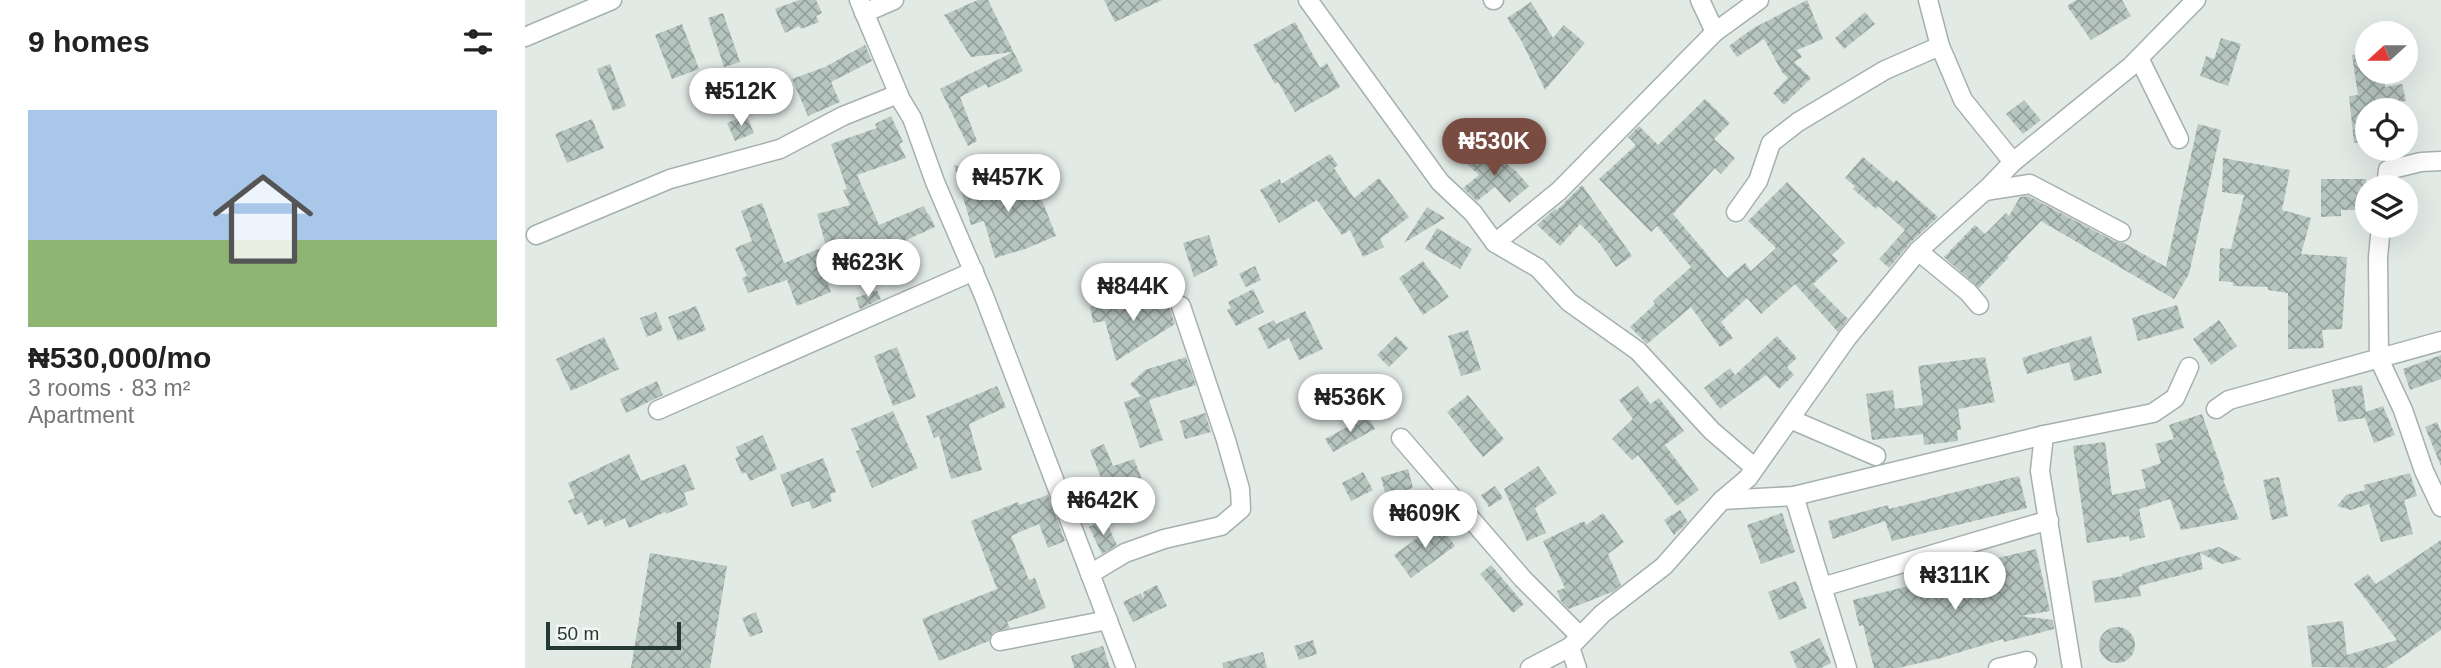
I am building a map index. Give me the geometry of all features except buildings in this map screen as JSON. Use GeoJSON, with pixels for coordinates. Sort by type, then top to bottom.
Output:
{"type":"FeatureCollection","features":[{"type":"Feature","properties":{"kind":"street"},"geometry":{"type":"LineString","coordinates":[[525,37],[612,0]]}},
{"type":"Feature","properties":{"kind":"street"},"geometry":{"type":"LineString","coordinates":[[894,0],[861,6],[898,94],[912,118],[935,182],[974,271],[1126,668]]}},
{"type":"Feature","properties":{"kind":"street"},"geometry":{"type":"LineString","coordinates":[[1308,0],[1440,183],[1473,213],[1495,243],[1538,268],[1569,302],[1638,351],[1712,431],[1754,467]]}},
{"type":"Feature","properties":{"kind":"street"},"geometry":{"type":"LineString","coordinates":[[1700,0],[1715,32]]}},
{"type":"Feature","properties":{"kind":"street"},"geometry":{"type":"LineString","coordinates":[[1495,243],[1559,191],[1715,32],[1759,0]]}},
{"type":"Feature","properties":{"kind":"street"},"geometry":{"type":"LineString","coordinates":[[1928,0],[1940,46],[1963,100],[2013,162]]}},
{"type":"Feature","properties":{"kind":"street"},"geometry":{"type":"LineString","coordinates":[[1530,668],[1575,642],[1602,614],[1664,566],[1722,500],[1748,478],[1847,338],[1918,251],[2013,162],[2139,58],[2196,0]]}},
{"type":"Feature","properties":{"kind":"street"},"geometry":{"type":"LineString","coordinates":[[1736,212],[1758,181],[1770,143],[1798,122],[1885,70],[1940,46]]}},
{"type":"Feature","properties":{"kind":"street"},"geometry":{"type":"LineString","coordinates":[[2139,58],[2179,139]]}},
{"type":"Feature","properties":{"kind":"street"},"geometry":{"type":"LineString","coordinates":[[536,235],[670,178],[780,149],[843,116],[898,94]]}},
{"type":"Feature","properties":{"kind":"street"},"geometry":{"type":"LineString","coordinates":[[2387,175],[2388,170],[2421,162],[2441,161]]}},
{"type":"Feature","properties":{"kind":"street"},"geometry":{"type":"LineString","coordinates":[[1985,191],[2030,184],[2121,232]]}},
{"type":"Feature","properties":{"kind":"street"},"geometry":{"type":"LineString","coordinates":[[2380,238],[2379,359],[2403,410],[2424,471],[2441,507]]}},
{"type":"Feature","properties":{"kind":"street"},"geometry":{"type":"LineString","coordinates":[[1918,251],[1968,292],[1979,305]]}},
{"type":"Feature","properties":{"kind":"street"},"geometry":{"type":"LineString","coordinates":[[658,410],[974,271]]}},
{"type":"Feature","properties":{"kind":"street"},"geometry":{"type":"LineString","coordinates":[[1090,574],[1125,553],[1164,539],[1221,526],[1241,509],[1240,489],[1226,440],[1181,306]]}},
{"type":"Feature","properties":{"kind":"street"},"geometry":{"type":"LineString","coordinates":[[2216,409],[2229,400],[2441,341]]}},
{"type":"Feature","properties":{"kind":"street"},"geometry":{"type":"LineString","coordinates":[[1722,500],[1794,496],[2044,435],[2153,414],[2175,398],[2189,367]]}},
{"type":"Feature","properties":{"kind":"street"},"geometry":{"type":"LineString","coordinates":[[1790,418],[1876,456]]}},
{"type":"Feature","properties":{"kind":"street"},"geometry":{"type":"LineString","coordinates":[[2044,435],[2040,471],[2072,668]]}},
{"type":"Feature","properties":{"kind":"street"},"geometry":{"type":"LineString","coordinates":[[1401,439],[1575,642],[1577,668]]}},
{"type":"Feature","properties":{"kind":"street"},"geometry":{"type":"LineString","coordinates":[[1794,496],[1847,668]]}},
{"type":"Feature","properties":{"kind":"street"},"geometry":{"type":"LineString","coordinates":[[1822,587],[2049,520]]}},
{"type":"Feature","properties":{"kind":"street"},"geometry":{"type":"LineString","coordinates":[[1000,641],[1108,620]]}},
{"type":"Feature","properties":{"kind":"street"},"geometry":{"type":"LineString","coordinates":[[1998,668],[2027,661]]}}]}
